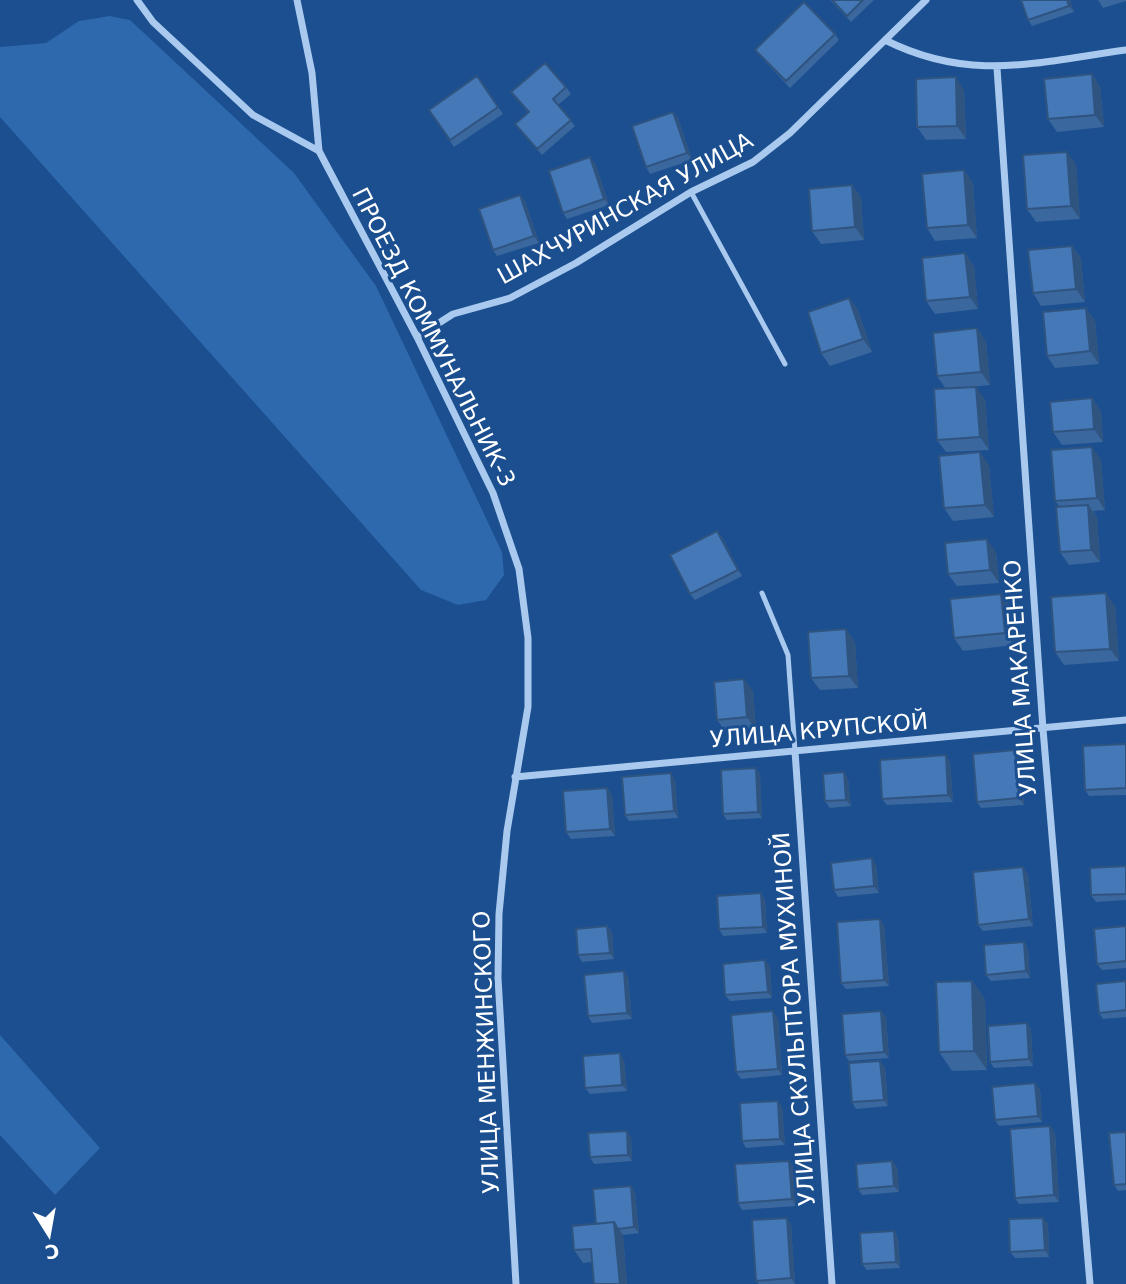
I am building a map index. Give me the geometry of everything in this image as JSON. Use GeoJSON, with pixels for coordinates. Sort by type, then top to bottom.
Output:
{"type":"FeatureCollection","features":[{"type":"Feature","properties":{"kind":"street"},"geometry":{"type":"LineString","coordinates":[[137,0],[153,22],[253,115],[319,151]]}},
{"type":"Feature","properties":{"kind":"street"},"geometry":{"type":"LineString","coordinates":[[298,0],[312,74],[319,151]]}},
{"type":"Feature","properties":{"kind":"street","name":"ШАХЧУРИНСКАЯ УЛИЦА"},"geometry":{"type":"LineString","coordinates":[[417,337],[453,314],[510,298],[576,263],[691,192],[753,162],[790,133],[926,0]]}},
{"type":"Feature","properties":{"kind":"street"},"geometry":{"type":"LineString","coordinates":[[885,40],[917,56],[952,65],[997,68],[1126,50]]}},
{"type":"Feature","properties":{"kind":"street","name":"УЛИЦА МАКАРЕНКО"},"geometry":{"type":"LineString","coordinates":[[997,68],[1042,729],[1090,1284]]}},
{"type":"Feature","properties":{"kind":"street","name":"ПРОЕЗД КОММУНАЛЬНИК-3"},"geometry":{"type":"LineString","coordinates":[[319,151],[417,337],[493,494],[519,569],[528,638],[528,707],[515,777]]}},
{"type":"Feature","properties":{"kind":"street","name":"УЛИЦА КРУПСКОЙ"},"geometry":{"type":"LineString","coordinates":[[515,777],[1126,720]]}},
{"type":"Feature","properties":{"kind":"street","name":"УЛИЦА СКУЛЬПТОРА МУХИНОЙ"},"geometry":{"type":"LineString","coordinates":[[795,751],[832,1284]]}},
{"type":"Feature","properties":{"kind":"street","name":"УЛИЦА МЕНЖИНСКОГО"},"geometry":{"type":"LineString","coordinates":[[515,777],[499,914],[498,978],[516,1284]]}},
{"type":"Feature","properties":{"kind":"lane"},"geometry":{"type":"LineString","coordinates":[[691,192],[785,364]]}},
{"type":"Feature","properties":{"kind":"lane"},"geometry":{"type":"LineString","coordinates":[[762,593],[788,655],[795,751]]}},
{"type":"Feature","properties":{"kind":"shaded area"},"geometry":{"type":"Polygon","coordinates":[[[110,16],[130,20],[294,173],[376,286],[502,552],[504,575],[486,600],[458,605],[421,590],[0,117],[0,47],[46,43],[79,21],[110,16]]]}},
{"type":"Feature","properties":{"kind":"shaded area"},"geometry":{"type":"Polygon","coordinates":[[[0,1035],[100,1148],[55,1195],[0,1135],[0,1035]]]}},
{"type":"Feature","properties":{"kind":"building"},"geometry":{"type":"Polygon","coordinates":[[[832,0],[863,0],[847,16],[832,0]]]}},
{"type":"Feature","properties":{"kind":"building"},"geometry":{"type":"Polygon","coordinates":[[[1021,0],[1067,0],[1069,6],[1028,20],[1021,0]]]}},
{"type":"Feature","properties":{"kind":"building"},"geometry":{"type":"Polygon","coordinates":[[[804,2],[835,34],[786,81],[755,50],[804,2]]]}},
{"type":"Feature","properties":{"kind":"building"},"geometry":{"type":"Polygon","coordinates":[[[545,63],[566,87],[553,99],[571,120],[537,149],[515,124],[529,112],[511,92],[545,63]]]}},
{"type":"Feature","properties":{"kind":"building"},"geometry":{"type":"Polygon","coordinates":[[[1092,74],[1095,115],[1048,119],[1044,79],[1092,74]]]}},
{"type":"Feature","properties":{"kind":"building"},"geometry":{"type":"Polygon","coordinates":[[[477,76],[498,107],[450,140],[429,110],[477,76]]]}},
{"type":"Feature","properties":{"kind":"building"},"geometry":{"type":"Polygon","coordinates":[[[956,77],[957,126],[917,127],[916,79],[956,77]]]}},
{"type":"Feature","properties":{"kind":"building"},"geometry":{"type":"Polygon","coordinates":[[[673,112],[687,153],[646,167],[632,126],[673,112]]]}},
{"type":"Feature","properties":{"kind":"building"},"geometry":{"type":"Polygon","coordinates":[[[1067,152],[1071,206],[1027,209],[1023,155],[1067,152]]]}},
{"type":"Feature","properties":{"kind":"building"},"geometry":{"type":"Polygon","coordinates":[[[590,157],[604,199],[563,213],[549,171],[590,157]]]}},
{"type":"Feature","properties":{"kind":"building"},"geometry":{"type":"Polygon","coordinates":[[[964,170],[968,225],[927,228],[922,174],[964,170]]]}},
{"type":"Feature","properties":{"kind":"building"},"geometry":{"type":"Polygon","coordinates":[[[852,185],[855,227],[812,231],[809,189],[852,185]]]}},
{"type":"Feature","properties":{"kind":"building"},"geometry":{"type":"Polygon","coordinates":[[[520,195],[534,236],[493,250],[479,209],[520,195]]]}},
{"type":"Feature","properties":{"kind":"building"},"geometry":{"type":"Polygon","coordinates":[[[1072,246],[1076,289],[1033,293],[1028,250],[1072,246]]]}},
{"type":"Feature","properties":{"kind":"building"},"geometry":{"type":"Polygon","coordinates":[[[965,253],[970,297],[926,301],[922,258],[965,253]]]}},
{"type":"Feature","properties":{"kind":"building"},"geometry":{"type":"Polygon","coordinates":[[[849,298],[863,339],[821,353],[808,312],[849,298]]]}},
{"type":"Feature","properties":{"kind":"building"},"geometry":{"type":"Polygon","coordinates":[[[1086,308],[1090,351],[1047,356],[1043,312],[1086,308]]]}},
{"type":"Feature","properties":{"kind":"building"},"geometry":{"type":"Polygon","coordinates":[[[977,328],[981,372],[937,376],[933,333],[977,328]]]}},
{"type":"Feature","properties":{"kind":"building"},"geometry":{"type":"Polygon","coordinates":[[[976,387],[980,437],[937,440],[934,389],[976,387]]]}},
{"type":"Feature","properties":{"kind":"building"},"geometry":{"type":"Polygon","coordinates":[[[1092,398],[1094,429],[1053,432],[1050,402],[1092,398]]]}},
{"type":"Feature","properties":{"kind":"building"},"geometry":{"type":"Polygon","coordinates":[[[1092,447],[1097,498],[1055,501],[1051,450],[1092,447]]]}},
{"type":"Feature","properties":{"kind":"building"},"geometry":{"type":"Polygon","coordinates":[[[980,452],[985,505],[944,508],[939,456],[980,452]]]}},
{"type":"Feature","properties":{"kind":"building"},"geometry":{"type":"Polygon","coordinates":[[[1088,505],[1091,550],[1060,552],[1056,507],[1088,505]]]}},
{"type":"Feature","properties":{"kind":"building"},"geometry":{"type":"Polygon","coordinates":[[[717,531],[738,570],[690,594],[670,555],[717,531]]]}},
{"type":"Feature","properties":{"kind":"building"},"geometry":{"type":"Polygon","coordinates":[[[987,539],[990,570],[948,574],[945,543],[987,539]]]}},
{"type":"Feature","properties":{"kind":"building"},"geometry":{"type":"Polygon","coordinates":[[[1106,593],[1110,649],[1055,652],[1051,597],[1106,593]]]}},
{"type":"Feature","properties":{"kind":"building"},"geometry":{"type":"Polygon","coordinates":[[[1001,594],[1005,633],[954,638],[950,599],[1001,594]]]}},
{"type":"Feature","properties":{"kind":"building"},"geometry":{"type":"Polygon","coordinates":[[[846,629],[849,676],[811,678],[808,632],[846,629]]]}},
{"type":"Feature","properties":{"kind":"building"},"geometry":{"type":"Polygon","coordinates":[[[744,679],[747,717],[717,720],[714,682],[744,679]]]}},
{"type":"Feature","properties":{"kind":"building"},"geometry":{"type":"Polygon","coordinates":[[[1126,744],[1126,788],[1085,790],[1083,746],[1126,744]]]}},
{"type":"Feature","properties":{"kind":"building"},"geometry":{"type":"Polygon","coordinates":[[[1015,750],[1019,798],[977,802],[973,754],[1015,750]]]}},
{"type":"Feature","properties":{"kind":"building"},"geometry":{"type":"Polygon","coordinates":[[[946,755],[948,795],[882,799],[880,760],[946,755]]]}},
{"type":"Feature","properties":{"kind":"building"},"geometry":{"type":"Polygon","coordinates":[[[756,768],[758,812],[723,814],[721,770],[756,768]]]}},
{"type":"Feature","properties":{"kind":"building"},"geometry":{"type":"Polygon","coordinates":[[[844,772],[846,800],[825,801],[823,774],[844,772]]]}},
{"type":"Feature","properties":{"kind":"building"},"geometry":{"type":"Polygon","coordinates":[[[671,773],[674,811],[625,815],[622,777],[671,773]]]}},
{"type":"Feature","properties":{"kind":"building"},"geometry":{"type":"Polygon","coordinates":[[[607,788],[610,829],[566,832],[563,791],[607,788]]]}},
{"type":"Feature","properties":{"kind":"building"},"geometry":{"type":"Polygon","coordinates":[[[872,858],[874,886],[834,890],[831,863],[872,858]]]}},
{"type":"Feature","properties":{"kind":"building"},"geometry":{"type":"Polygon","coordinates":[[[1126,866],[1126,894],[1091,895],[1090,868],[1126,866]]]}},
{"type":"Feature","properties":{"kind":"building"},"geometry":{"type":"Polygon","coordinates":[[[1023,867],[1029,919],[978,925],[973,872],[1023,867]]]}},
{"type":"Feature","properties":{"kind":"building"},"geometry":{"type":"Polygon","coordinates":[[[761,893],[763,927],[719,929],[717,896],[761,893]]]}},
{"type":"Feature","properties":{"kind":"building"},"geometry":{"type":"Polygon","coordinates":[[[880,919],[884,980],[841,983],[837,922],[880,919]]]}},
{"type":"Feature","properties":{"kind":"building"},"geometry":{"type":"Polygon","coordinates":[[[607,926],[610,953],[578,955],[576,929],[607,926]]]}},
{"type":"Feature","properties":{"kind":"building"},"geometry":{"type":"Polygon","coordinates":[[[1126,926],[1126,961],[1097,964],[1094,929],[1126,926]]]}},
{"type":"Feature","properties":{"kind":"building"},"geometry":{"type":"Polygon","coordinates":[[[1024,942],[1026,971],[986,975],[984,945],[1024,942]]]}},
{"type":"Feature","properties":{"kind":"building"},"geometry":{"type":"Polygon","coordinates":[[[765,960],[768,992],[725,995],[723,964],[765,960]]]}},
{"type":"Feature","properties":{"kind":"building"},"geometry":{"type":"Polygon","coordinates":[[[624,971],[627,1013],[588,1016],[584,975],[624,971]]]}},
{"type":"Feature","properties":{"kind":"building"},"geometry":{"type":"Polygon","coordinates":[[[972,981],[974,1051],[939,1052],[936,982],[972,981]]]}},
{"type":"Feature","properties":{"kind":"building"},"geometry":{"type":"Polygon","coordinates":[[[1126,981],[1126,1010],[1099,1013],[1096,984],[1126,981]]]}},
{"type":"Feature","properties":{"kind":"building"},"geometry":{"type":"Polygon","coordinates":[[[773,1011],[778,1069],[736,1072],[731,1015],[773,1011]]]}},
{"type":"Feature","properties":{"kind":"building"},"geometry":{"type":"Polygon","coordinates":[[[881,1011],[884,1052],[845,1055],[842,1014],[881,1011]]]}},
{"type":"Feature","properties":{"kind":"building"},"geometry":{"type":"Polygon","coordinates":[[[1027,1023],[1029,1059],[990,1062],[988,1026],[1027,1023]]]}},
{"type":"Feature","properties":{"kind":"building"},"geometry":{"type":"Polygon","coordinates":[[[620,1053],[622,1085],[585,1088],[583,1056],[620,1053]]]}},
{"type":"Feature","properties":{"kind":"building"},"geometry":{"type":"Polygon","coordinates":[[[880,1061],[884,1100],[852,1102],[849,1063],[880,1061]]]}},
{"type":"Feature","properties":{"kind":"building"},"geometry":{"type":"Polygon","coordinates":[[[1035,1083],[1038,1116],[995,1120],[992,1087],[1035,1083]]]}},
{"type":"Feature","properties":{"kind":"building"},"geometry":{"type":"Polygon","coordinates":[[[778,1101],[780,1139],[742,1141],[740,1103],[778,1101]]]}},
{"type":"Feature","properties":{"kind":"building"},"geometry":{"type":"Polygon","coordinates":[[[1050,1126],[1054,1195],[1015,1198],[1010,1129],[1050,1126]]]}},
{"type":"Feature","properties":{"kind":"building"},"geometry":{"type":"Polygon","coordinates":[[[627,1131],[628,1155],[590,1157],[588,1133],[627,1131]]]}},
{"type":"Feature","properties":{"kind":"building"},"geometry":{"type":"Polygon","coordinates":[[[1126,1132],[1126,1184],[1114,1185],[1109,1133],[1126,1132]]]}},
{"type":"Feature","properties":{"kind":"building"},"geometry":{"type":"Polygon","coordinates":[[[789,1161],[792,1199],[738,1203],[735,1164],[789,1161]]]}},
{"type":"Feature","properties":{"kind":"building"},"geometry":{"type":"Polygon","coordinates":[[[892,1161],[894,1186],[858,1189],[856,1164],[892,1161]]]}},
{"type":"Feature","properties":{"kind":"building"},"geometry":{"type":"Polygon","coordinates":[[[631,1186],[634,1227],[618,1229],[614,1222],[596,1224],[593,1189],[631,1186]]]}},
{"type":"Feature","properties":{"kind":"building"},"geometry":{"type":"Polygon","coordinates":[[[787,1218],[791,1278],[756,1281],[752,1220],[787,1218]]]}},
{"type":"Feature","properties":{"kind":"building"},"geometry":{"type":"Polygon","coordinates":[[[1043,1218],[1045,1250],[1010,1252],[1009,1219],[1043,1218]]]}},
{"type":"Feature","properties":{"kind":"building"},"geometry":{"type":"Polygon","coordinates":[[[614,1222],[620,1284],[594,1284],[591,1249],[574,1250],[572,1226],[614,1222]]]}},
{"type":"Feature","properties":{"kind":"building"},"geometry":{"type":"Polygon","coordinates":[[[894,1231],[896,1262],[862,1264],[860,1233],[894,1231]]]}}]}
